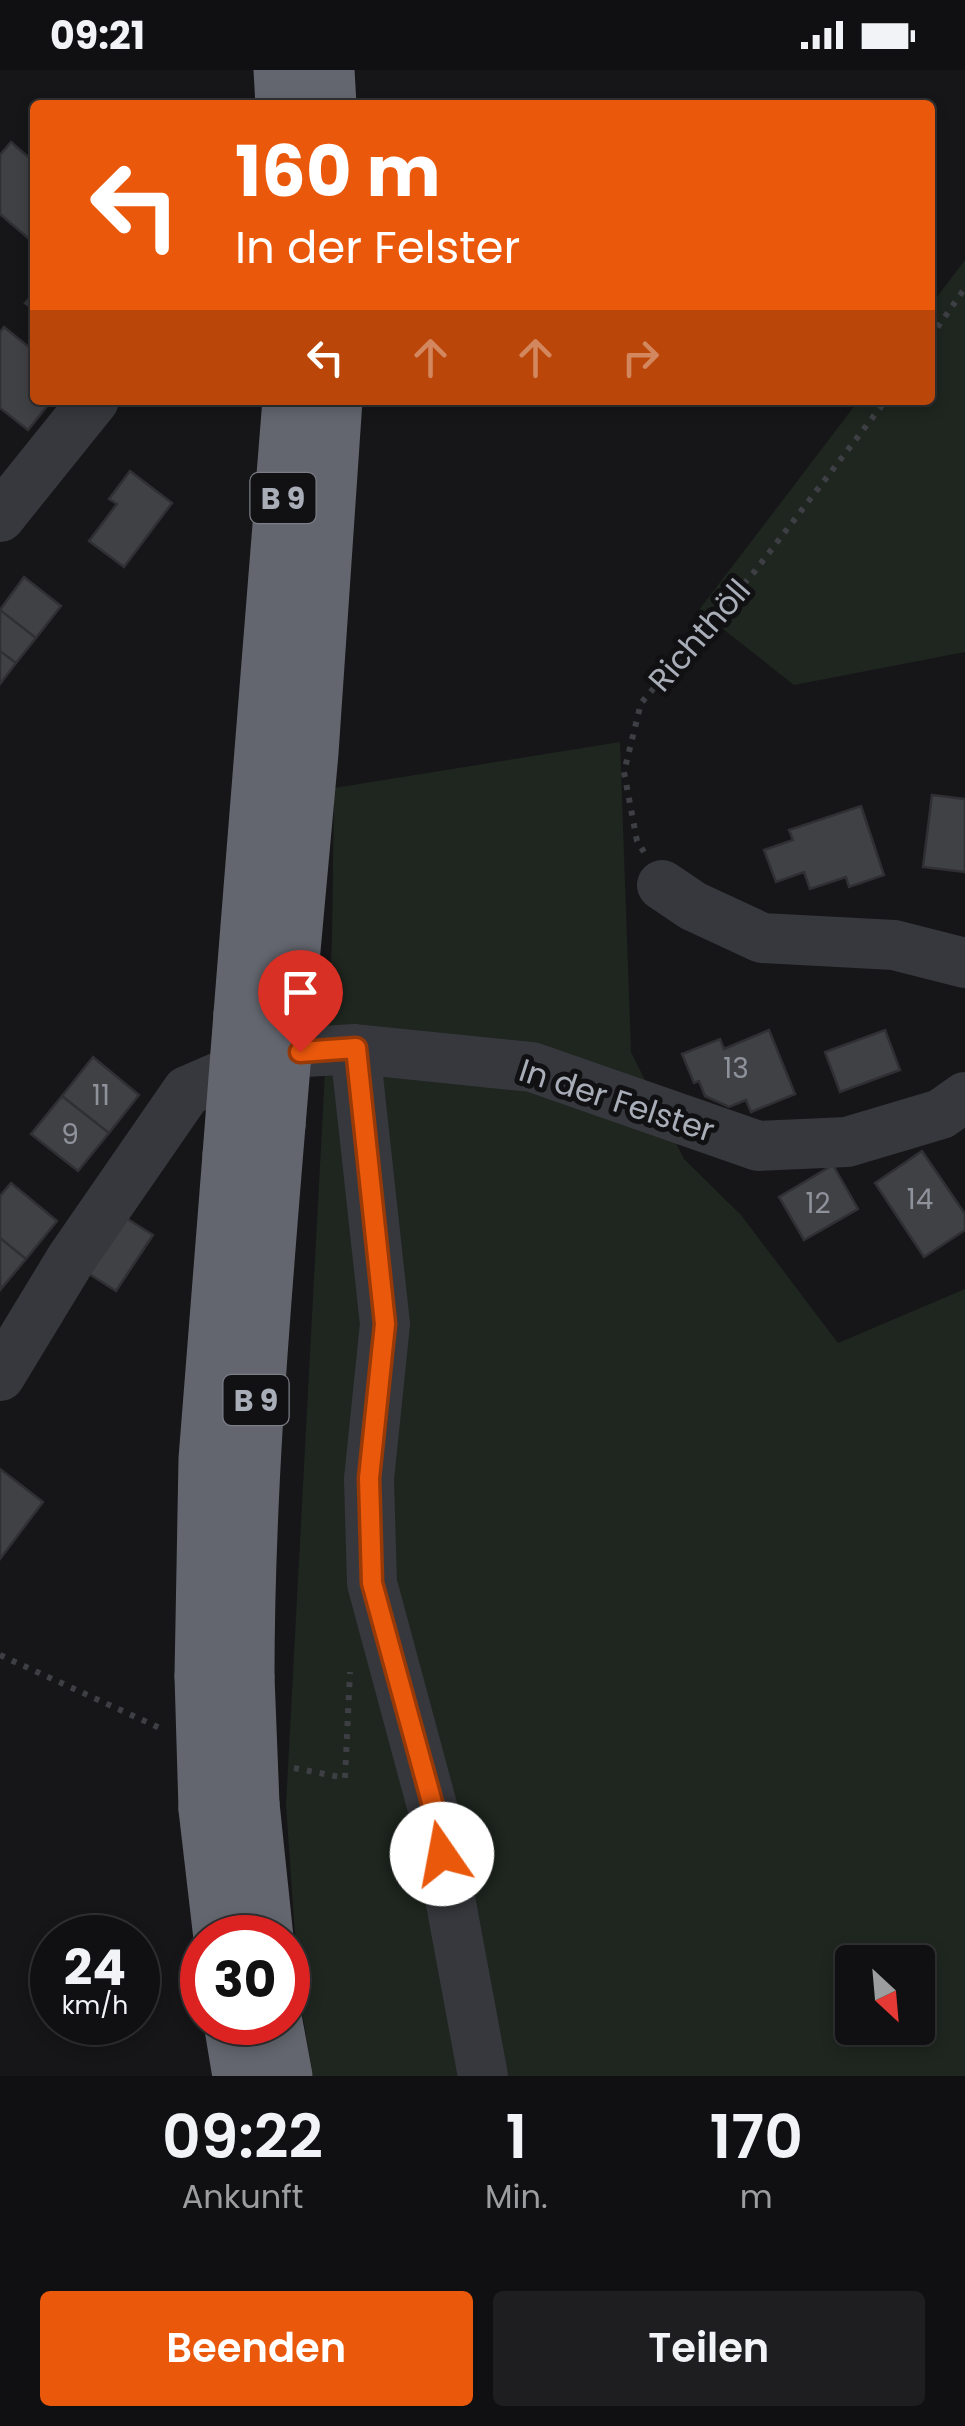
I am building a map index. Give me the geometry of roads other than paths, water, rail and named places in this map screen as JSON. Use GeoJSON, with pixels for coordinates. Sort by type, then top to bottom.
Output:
{"type":"FeatureCollection","features":[{"type":"Feature","properties":{"kind":"highway"},"geometry":{"type":"LineString","coordinates":[[281,70],[283,100]]}},
{"type":"Feature","properties":{"kind":"highway"},"geometry":{"type":"LineString","coordinates":[[327,70],[329,100]]}},
{"type":"Feature","properties":{"kind":"highway","name":"B 9"},"geometry":{"type":"LineString","coordinates":[[290,405],[299,592]]}},
{"type":"Feature","properties":{"kind":"highway","name":"B 9"},"geometry":{"type":"LineString","coordinates":[[222,1915],[229,1807],[225,1677],[206,1460],[230,1155],[265,1004],[299,592],[334,405]]}},
{"type":"Feature","properties":{"kind":"highway","name":"B 9"},"geometry":{"type":"LineString","coordinates":[[225,1677],[247,1562],[278,1125],[265,1004]]}},
{"type":"Feature","properties":{"kind":"highway","name":"B 9"},"geometry":{"type":"LineString","coordinates":[[229,1807],[260,1915]]}},
{"type":"Feature","properties":{"kind":"highway"},"geometry":{"type":"LineString","coordinates":[[235,2045],[240,2076]]}},
{"type":"Feature","properties":{"kind":"highway"},"geometry":{"type":"LineString","coordinates":[[279,2045],[284,2076]]}},
{"type":"Feature","properties":{"kind":"street"},"geometry":{"type":"LineString","coordinates":[[295,100],[314,70]]}},
{"type":"Feature","properties":{"kind":"street"},"geometry":{"type":"LineString","coordinates":[[0,517],[90,405]]}},
{"type":"Feature","properties":{"kind":"street"},"geometry":{"type":"LineString","coordinates":[[662,885],[692,906],[762,938],[894,945],[965,963]]}},
{"type":"Feature","properties":{"kind":"street"},"geometry":{"type":"LineString","coordinates":[[356,1048],[385,1324],[369,1478],[372,1583],[436,1817],[483,2076]]}},
{"type":"Feature","properties":{"kind":"street","name":"In der Felster"},"geometry":{"type":"LineString","coordinates":[[0,1376],[71,1259],[187,1091],[272,1054],[356,1048],[532,1067],[758,1146],[847,1142],[941,1114],[965,1097]]}}]}
